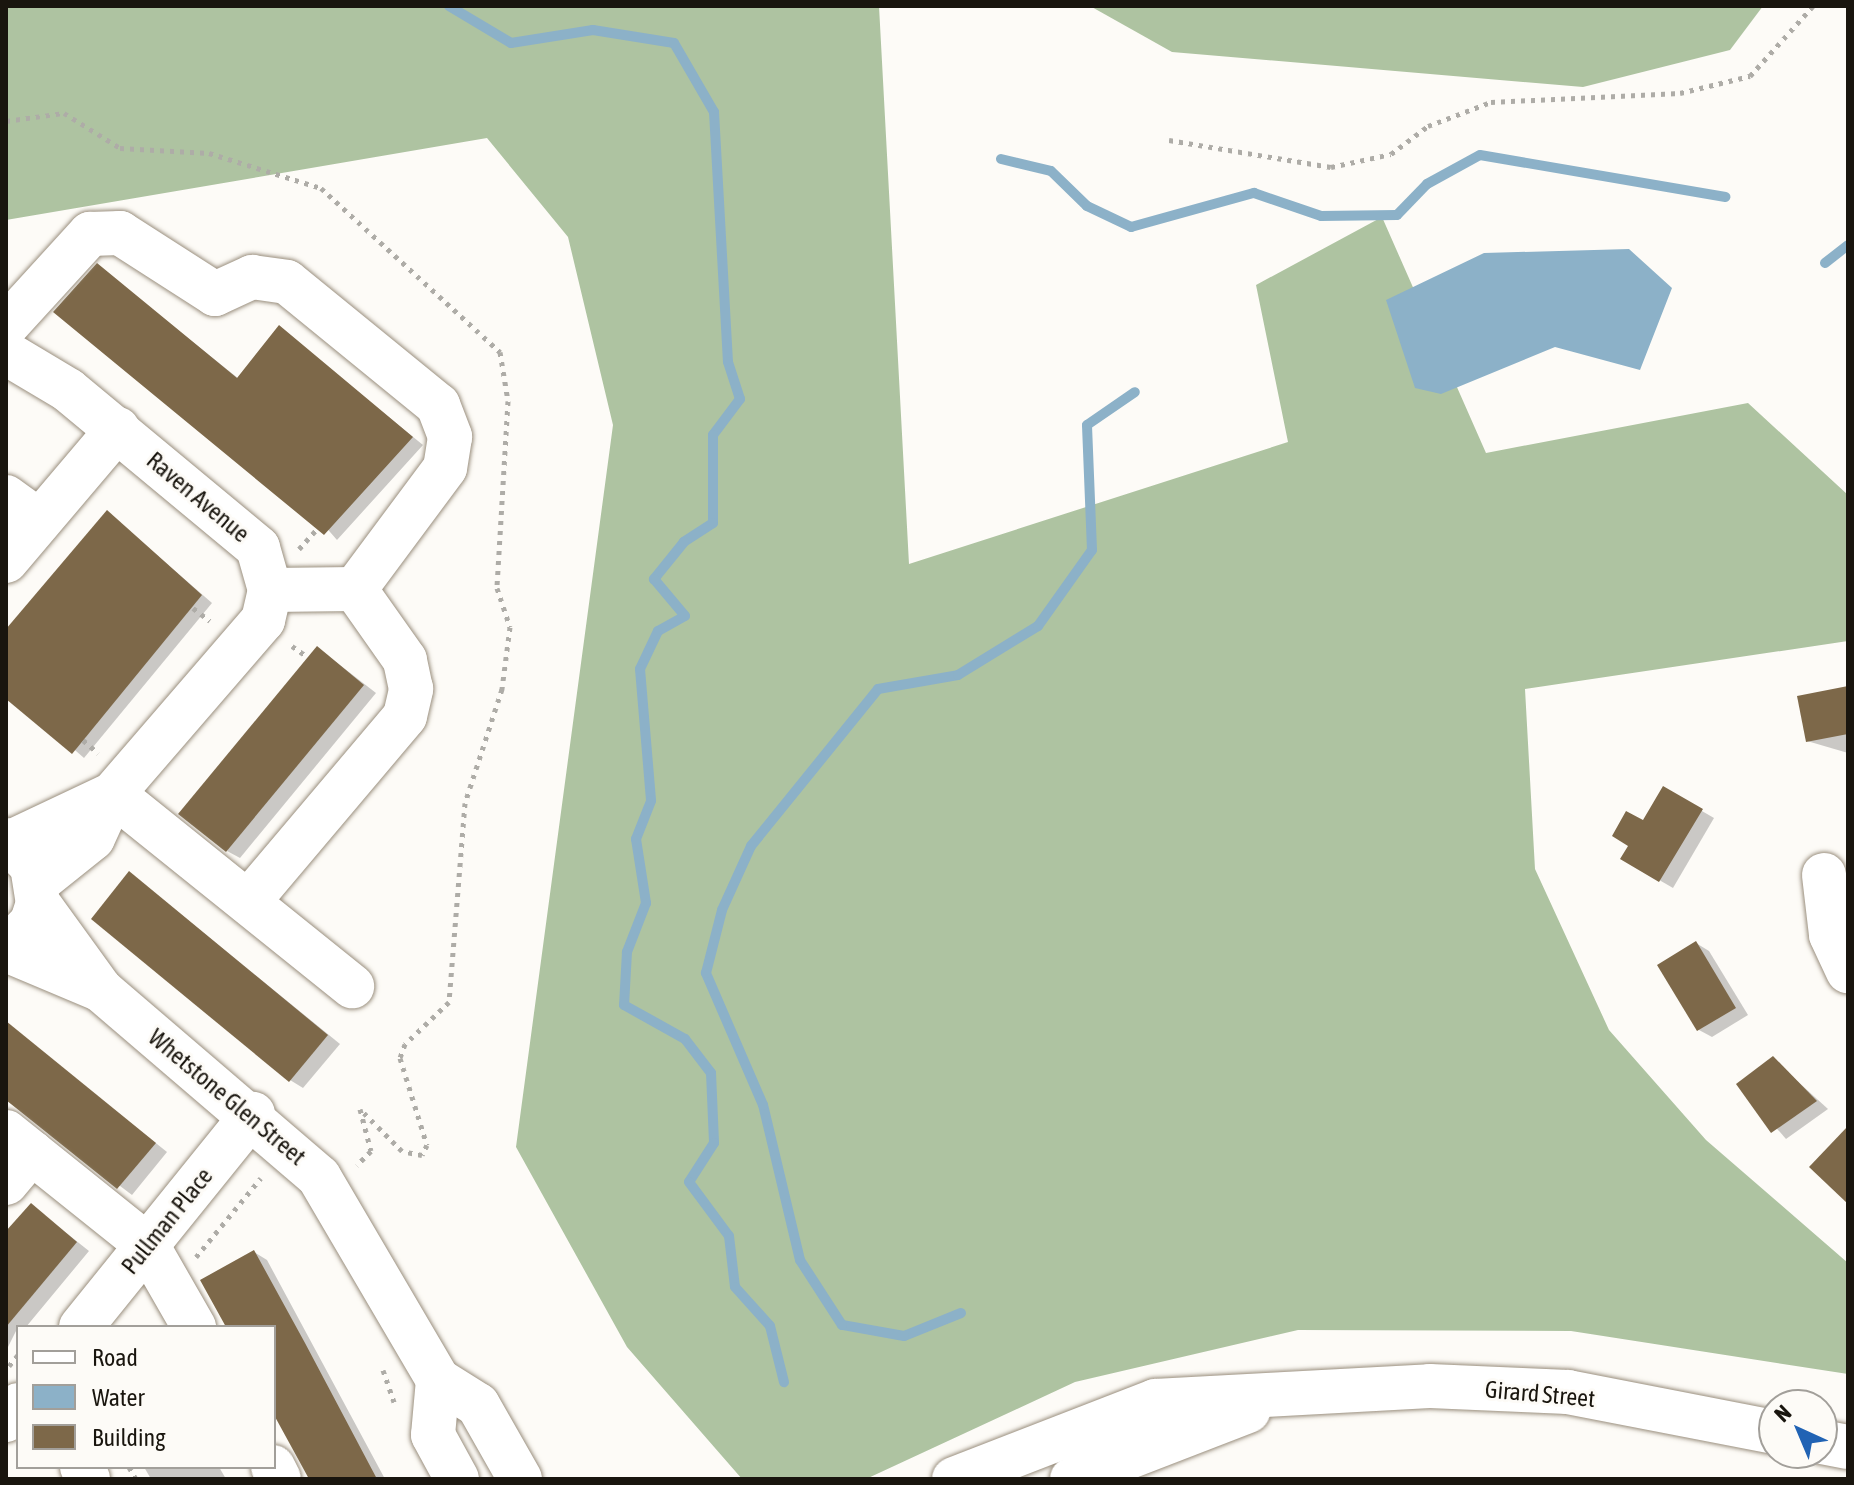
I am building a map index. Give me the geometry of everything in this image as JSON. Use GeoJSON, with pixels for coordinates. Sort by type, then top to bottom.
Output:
{"type":"FeatureCollection","features":[{"type":"Feature","properties":{"kind":"street"},"geometry":{"type":"LineString","coordinates":[[6,326],[90,234],[120,233],[215,294],[252,277],[287,282],[438,405],[450,437],[445,468],[355,589]]}},
{"type":"Feature","properties":{"kind":"street","name":"Raven Avenue"},"geometry":{"type":"LineString","coordinates":[[6,353],[118,429],[258,548],[270,590]]}},
{"type":"Feature","properties":{"kind":"street"},"geometry":{"type":"LineString","coordinates":[[6,561],[23,509],[118,429]]}},
{"type":"Feature","properties":{"kind":"street"},"geometry":{"type":"LineString","coordinates":[[6,949],[32,922],[38,892],[93,838],[113,794],[263,620],[270,590],[355,589]]}},
{"type":"Feature","properties":{"kind":"street"},"geometry":{"type":"LineString","coordinates":[[248,902],[405,716],[411,689],[405,660],[355,589]]}},
{"type":"Feature","properties":{"kind":"street"},"geometry":{"type":"LineString","coordinates":[[113,794],[352,986]]}},
{"type":"Feature","properties":{"kind":"street"},"geometry":{"type":"LineString","coordinates":[[8,841],[113,794]]}},
{"type":"Feature","properties":{"kind":"street","name":"Whetstone Glen Street"},"geometry":{"type":"LineString","coordinates":[[8,841],[101,990]]}},
{"type":"Feature","properties":{"kind":"street"},"geometry":{"type":"LineString","coordinates":[[1824,875],[1831,935],[1848,971]]}},
{"type":"Feature","properties":{"kind":"street","name":"Whetstone Glen Street"},"geometry":{"type":"LineString","coordinates":[[6,949],[101,990],[253,1114],[319,1177],[438,1380],[478,1405],[520,1479]]}},
{"type":"Feature","properties":{"kind":"street","name":"Pullman Place"},"geometry":{"type":"LineString","coordinates":[[83,1325],[253,1114]]}},
{"type":"Feature","properties":{"kind":"street"},"geometry":{"type":"LineString","coordinates":[[15,1156],[147,1245],[193,1325]]}},
{"type":"Feature","properties":{"kind":"street"},"geometry":{"type":"LineString","coordinates":[[438,1380],[433,1435],[457,1479]]}},
{"type":"Feature","properties":{"kind":"street","name":"Girard Street"},"geometry":{"type":"LineString","coordinates":[[954,1479],[1155,1401],[1430,1386],[1568,1392],[1758,1429]]}},
{"type":"Feature","properties":{"kind":"street","name":"Girard Street"},"geometry":{"type":"LineString","coordinates":[[1072,1479],[1150,1443],[1304,1393]]}},
{"type":"Feature","properties":{"kind":"path"},"geometry":{"type":"LineString","coordinates":[[1169,140],[1331,167],[1391,154],[1428,126],[1491,102],[1680,93],[1750,76],[1813,6]]}},
{"type":"Feature","properties":{"kind":"path"},"geometry":{"type":"LineString","coordinates":[[171,1287],[266,1172],[273,1183]]}},
{"type":"Feature","properties":{"kind":"path"},"geometry":{"type":"LineString","coordinates":[[379,1361],[399,1416]]}},
{"type":"Feature","properties":{"kind":"green space"},"geometry":{"type":"Polygon","coordinates":[[[6,6],[879,6],[909,564],[1288,442],[1256,285],[1382,217],[1486,453],[1748,403],[1848,495],[1848,641],[1525,689],[1535,869],[1609,1030],[1706,1140],[1848,1263],[1848,1374],[1571,1331],[1298,1330],[1075,1382],[866,1479],[742,1479],[627,1347],[516,1147],[613,425],[568,237],[487,138],[6,220],[6,6]]]}},
{"type":"Feature","properties":{"kind":"green space"},"geometry":{"type":"Polygon","coordinates":[[[1090,6],[1763,6],[1730,50],[1583,87],[1172,52],[1090,6]]]}},
{"type":"Feature","properties":{"kind":"water"},"geometry":{"type":"Polygon","coordinates":[[[1629,249],[1672,288],[1640,370],[1555,347],[1441,394],[1415,388],[1386,300],[1484,253],[1629,249]]]}},
{"type":"Feature","properties":{"kind":"building"},"geometry":{"type":"Polygon","coordinates":[[[97,263],[237,378],[279,325],[413,437],[324,535],[53,312],[97,263]]]}},
{"type":"Feature","properties":{"kind":"building"},"geometry":{"type":"Polygon","coordinates":[[[107,510],[202,595],[72,754],[6,699],[6,629],[107,510]]]}},
{"type":"Feature","properties":{"kind":"building"},"geometry":{"type":"Polygon","coordinates":[[[317,646],[364,685],[226,852],[178,814],[317,646]]]}},
{"type":"Feature","properties":{"kind":"building"},"geometry":{"type":"Polygon","coordinates":[[[1848,686],[1848,734],[1806,742],[1797,696],[1848,686]]]}},
{"type":"Feature","properties":{"kind":"building"},"geometry":{"type":"Polygon","coordinates":[[[1663,786],[1703,809],[1659,882],[1620,859],[1628,846],[1612,836],[1626,811],[1643,820],[1663,786]]]}},
{"type":"Feature","properties":{"kind":"building"},"geometry":{"type":"Polygon","coordinates":[[[129,871],[328,1035],[289,1082],[91,919],[129,871]]]}},
{"type":"Feature","properties":{"kind":"building"},"geometry":{"type":"Polygon","coordinates":[[[1696,941],[1736,1008],[1697,1031],[1657,965],[1696,941]]]}},
{"type":"Feature","properties":{"kind":"building"},"geometry":{"type":"Polygon","coordinates":[[[6,1021],[156,1143],[117,1189],[6,1100],[6,1021]]]}},
{"type":"Feature","properties":{"kind":"building"},"geometry":{"type":"Polygon","coordinates":[[[1773,1056],[1817,1101],[1771,1133],[1736,1084],[1773,1056]]]}},
{"type":"Feature","properties":{"kind":"building"},"geometry":{"type":"Polygon","coordinates":[[[1848,1126],[1848,1204],[1809,1167],[1848,1126]]]}},
{"type":"Feature","properties":{"kind":"building"},"geometry":{"type":"Polygon","coordinates":[[[31,1203],[77,1242],[6,1327],[6,1231],[31,1203]]]}},
{"type":"Feature","properties":{"kind":"building"},"geometry":{"type":"Polygon","coordinates":[[[254,1250],[377,1479],[309,1479],[276,1419],[276,1325],[225,1325],[200,1280],[254,1250]]]}},
{"type":"Feature","properties":{"kind":"waterway"},"geometry":{"type":"LineString","coordinates":[[449,6],[511,43],[593,30],[674,43],[714,112],[728,362],[740,399],[713,435],[713,523],[684,542],[654,579],[685,616],[658,631],[640,669],[651,801],[636,839],[646,903],[627,952],[624,1005],[685,1039],[711,1073],[714,1143],[689,1182],[729,1236],[735,1287],[770,1326],[784,1382]]}},
{"type":"Feature","properties":{"kind":"waterway"},"geometry":{"type":"LineString","coordinates":[[1001,159],[1051,171],[1087,206],[1131,227],[1254,193],[1321,216],[1397,215],[1427,184],[1480,155],[1725,197]]}},
{"type":"Feature","properties":{"kind":"waterway"},"geometry":{"type":"LineString","coordinates":[[1825,263],[1848,245]]}},
{"type":"Feature","properties":{"kind":"waterway"},"geometry":{"type":"LineString","coordinates":[[961,1313],[904,1336],[842,1325],[800,1260],[763,1105],[706,973],[722,910],[751,846],[878,689],[958,675],[1038,626],[1092,550],[1087,425],[1135,392]]}}]}
